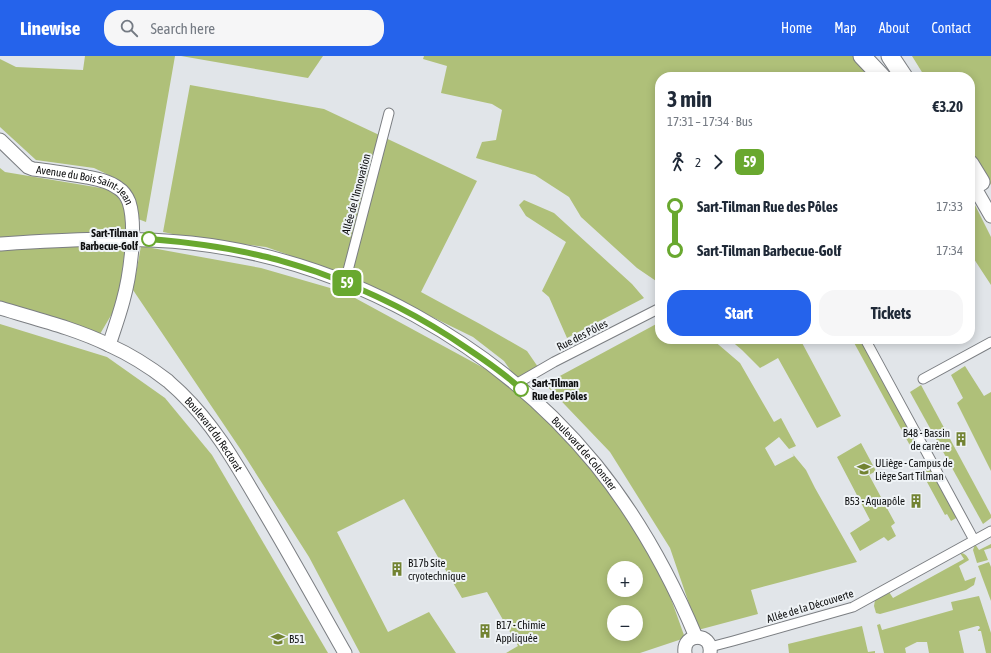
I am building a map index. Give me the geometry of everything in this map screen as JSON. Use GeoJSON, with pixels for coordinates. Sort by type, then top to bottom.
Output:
{"type":"FeatureCollection","features":[{"type":"Feature","properties":{"kind":"highway"},"geometry":{"type":"LineString","coordinates":[[862,56],[877,72]]}},
{"type":"Feature","properties":{"kind":"highway"},"geometry":{"type":"LineString","coordinates":[[890,56],[901,72]]}},
{"type":"Feature","properties":{"kind":"highway"},"geometry":{"type":"LineString","coordinates":[[902,56],[913,72]]}},
{"type":"Feature","properties":{"kind":"main road","name":"Avenue du Bois Saint-Jean"},"geometry":{"type":"LineString","coordinates":[[0,140],[24,164],[33,169],[102,180],[118,187],[129,201],[131,210],[132,239],[130,264],[120,314],[109,345]]}},
{"type":"Feature","properties":{"kind":"main road"},"geometry":{"type":"LineString","coordinates":[[975,184],[991,199]]}},
{"type":"Feature","properties":{"kind":"main road"},"geometry":{"type":"LineString","coordinates":[[975,186],[991,216]]}},
{"type":"Feature","properties":{"kind":"main road","name":"Boulevard de Colonster"},"geometry":{"type":"LineString","coordinates":[[0,244],[132,239],[192,243],[263,256],[302,267],[345,282],[433,326],[490,364],[516,384],[572,438],[595,464],[640,526],[668,574],[696,637]]}},
{"type":"Feature","properties":{"kind":"main road","name":"Boulevard du Rectorat"},"geometry":{"type":"LineString","coordinates":[[0,308],[64,328],[109,345],[135,359],[169,382],[201,414],[229,452],[345,653]]}},
{"type":"Feature","properties":{"kind":"main road"},"geometry":{"type":"LineString","coordinates":[[685,653],[688,641],[696,637],[706,640],[710,650]]}},
{"type":"Feature","properties":{"kind":"street","name":"Allée de l'Innovation"},"geometry":{"type":"LineString","coordinates":[[345,282],[389,113]]}},
{"type":"Feature","properties":{"kind":"street","name":"Rue des Pôles"},"geometry":{"type":"LineString","coordinates":[[516,384],[554,362],[655,311]]}},
{"type":"Feature","properties":{"kind":"street"},"geometry":{"type":"LineString","coordinates":[[923,378],[991,342]]}},
{"type":"Feature","properties":{"kind":"street"},"geometry":{"type":"LineString","coordinates":[[868,344],[974,540]]}},
{"type":"Feature","properties":{"kind":"street","name":"Allée de la Découverte"},"geometry":{"type":"LineString","coordinates":[[710,650],[733,641],[852,607],[991,531]]}},
{"type":"Feature","properties":{"kind":"green space"},"geometry":{"type":"Polygon","coordinates":[[[85,56],[175,56],[146,222],[138,219],[131,194],[115,178],[94,168],[36,160],[0,127],[0,59],[16,67],[83,70],[85,56]]]}},
{"type":"Feature","properties":{"kind":"green space"},"geometry":{"type":"Polygon","coordinates":[[[181,56],[323,56],[308,78],[181,56]]]}},
{"type":"Feature","properties":{"kind":"green space"},"geometry":{"type":"Polygon","coordinates":[[[424,56],[855,56],[872,72],[655,72],[655,280],[637,268],[581,217],[569,197],[535,175],[476,158],[482,142],[496,140],[502,110],[492,104],[441,93],[447,66],[423,59],[424,56]]]}},
{"type":"Feature","properties":{"kind":"green space"},"geometry":{"type":"Polygon","coordinates":[[[912,56],[991,56],[991,185],[975,159],[975,72],[922,72],[912,56]]]}},
{"type":"Feature","properties":{"kind":"green space"},"geometry":{"type":"Polygon","coordinates":[[[190,85],[324,109],[477,181],[421,292],[527,351],[538,367],[519,379],[504,361],[473,337],[363,283],[323,267],[266,247],[182,236],[163,232],[190,85]]]}},
{"type":"Feature","properties":{"kind":"green space"},"geometry":{"type":"Polygon","coordinates":[[[0,168],[5,172],[113,190],[128,212],[127,231],[59,234],[126,242],[120,288],[113,312],[100,334],[0,303],[0,168]]]}},
{"type":"Feature","properties":{"kind":"green space"},"geometry":{"type":"Polygon","coordinates":[[[524,200],[554,213],[632,284],[644,298],[567,338],[549,297],[542,291],[566,242],[526,216],[519,205],[524,200]]]}},
{"type":"Feature","properties":{"kind":"green space"},"geometry":{"type":"Polygon","coordinates":[[[975,205],[991,237],[991,285],[975,261],[975,205]]]}},
{"type":"Feature","properties":{"kind":"green space"},"geometry":{"type":"Polygon","coordinates":[[[141,246],[261,268],[344,292],[515,385],[594,467],[659,565],[685,638],[640,653],[506,653],[518,646],[487,592],[462,598],[404,499],[337,532],[388,632],[429,612],[456,653],[360,653],[309,557],[241,450],[133,290],[141,246]]]}},
{"type":"Feature","properties":{"kind":"green space"},"geometry":{"type":"Polygon","coordinates":[[[0,324],[107,357],[165,398],[212,455],[328,653],[0,653],[0,324]]]}},
{"type":"Feature","properties":{"kind":"green space"},"geometry":{"type":"Polygon","coordinates":[[[655,325],[655,344],[718,344],[740,363],[774,422],[781,418],[796,446],[789,449],[779,437],[765,448],[775,466],[794,456],[792,453],[806,470],[857,562],[751,590],[758,614],[698,630],[670,548],[610,452],[545,384],[655,325]]]}},
{"type":"Feature","properties":{"kind":"green space"},"geometry":{"type":"Polygon","coordinates":[[[735,344],[803,344],[841,416],[817,428],[778,358],[760,368],[735,344]]]}},
{"type":"Feature","properties":{"kind":"green space"},"geometry":{"type":"Polygon","coordinates":[[[855,344],[865,344],[920,446],[913,451],[855,344]]]}},
{"type":"Feature","properties":{"kind":"green space"},"geometry":{"type":"Polygon","coordinates":[[[965,366],[984,396],[991,392],[991,471],[957,403],[963,398],[951,375],[965,366]]]}},
{"type":"Feature","properties":{"kind":"green space"},"geometry":{"type":"Polygon","coordinates":[[[921,385],[991,515],[991,518],[983,524],[910,392],[921,385]]]}},
{"type":"Feature","properties":{"kind":"green space"},"geometry":{"type":"Polygon","coordinates":[[[861,443],[876,471],[869,475],[895,523],[891,526],[896,536],[888,541],[884,537],[860,551],[850,533],[870,520],[837,457],[861,443]]]}},
{"type":"Feature","properties":{"kind":"green space"},"geometry":{"type":"Polygon","coordinates":[[[930,467],[958,517],[951,521],[947,514],[945,515],[921,471],[930,467]]]}},
{"type":"Feature","properties":{"kind":"green space"},"geometry":{"type":"Polygon","coordinates":[[[975,544],[979,550],[991,544],[991,548],[984,550],[988,560],[977,563],[973,550],[975,544]]]}},
{"type":"Feature","properties":{"kind":"green space"},"geometry":{"type":"Polygon","coordinates":[[[960,553],[966,555],[969,560],[959,566],[965,581],[976,577],[974,585],[966,590],[880,614],[876,613],[874,606],[875,600],[889,592],[893,598],[964,559],[960,553]]]}},
{"type":"Feature","properties":{"kind":"green space"},"geometry":{"type":"Polygon","coordinates":[[[989,562],[991,567],[991,601],[978,566],[989,562]]]}},
{"type":"Feature","properties":{"kind":"green space"},"geometry":{"type":"Polygon","coordinates":[[[979,596],[991,633],[991,653],[986,653],[981,631],[978,631],[980,628],[977,626],[959,631],[964,653],[929,653],[927,642],[917,642],[905,648],[906,653],[884,653],[877,625],[880,624],[882,630],[953,610],[951,602],[979,596]]]}},
{"type":"Feature","properties":{"kind":"green space"},"geometry":{"type":"Polygon","coordinates":[[[862,626],[868,652],[875,651],[875,653],[789,653],[788,644],[862,626]]]}},
{"type":"Feature","properties":{"kind":"bus line","name":"59"},"geometry":{"type":"LineString","coordinates":[[149,239],[214,246],[263,256],[302,267],[345,282],[433,326],[490,364],[521,389]]}},
{"type":"Feature","properties":{"kind":"place","name":"Sart-Tilman Barbecue-Golf"},"geometry":{"type":"Point","coordinates":[149,239]}},
{"type":"Feature","properties":{"kind":"place","name":"Sart-Tilman Rue des Pôles"},"geometry":{"type":"Point","coordinates":[521,389]}},
{"type":"Feature","properties":{"kind":"place","name":"B48 - Bassin de carène"},"geometry":{"type":"Point","coordinates":[961,439]}},
{"type":"Feature","properties":{"kind":"place","name":"ULiège - Campus de Liège Sart Tilman"},"geometry":{"type":"Point","coordinates":[864,469]}},
{"type":"Feature","properties":{"kind":"place","name":"B53 - Aquapôle"},"geometry":{"type":"Point","coordinates":[916,501]}},
{"type":"Feature","properties":{"kind":"place","name":"B17b Site cryotechnique"},"geometry":{"type":"Point","coordinates":[397,569]}},
{"type":"Feature","properties":{"kind":"place","name":"B17 - Chimie Appliquée"},"geometry":{"type":"Point","coordinates":[485,631]}},
{"type":"Feature","properties":{"kind":"place","name":"B51"},"geometry":{"type":"Point","coordinates":[278,639]}}]}
